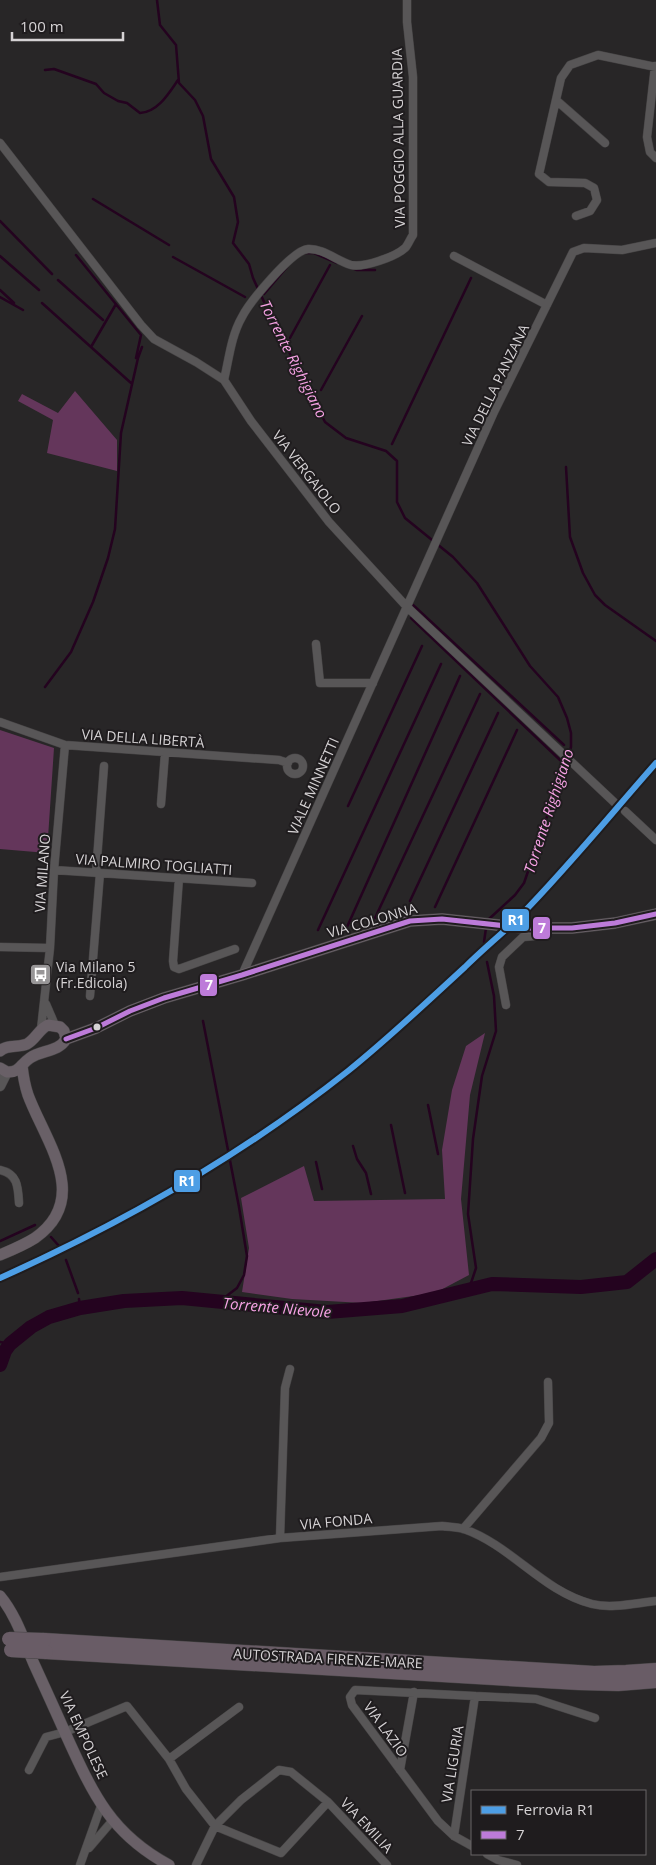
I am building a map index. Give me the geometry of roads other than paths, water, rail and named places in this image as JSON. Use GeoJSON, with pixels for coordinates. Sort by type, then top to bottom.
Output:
{"type":"FeatureCollection","features":[{"type":"Feature","properties":{"kind":"highway","name":"AUTOSTRADA FIRENZE-MARE"},"geometry":{"type":"LineString","coordinates":[[5,1644],[594,1673],[656,1670]]}},
{"type":"Feature","properties":{"kind":"highway","name":"AUTOSTRADA FIRENZE-MARE"},"geometry":{"type":"LineString","coordinates":[[45,1646],[579,1683],[618,1684],[656,1680]]}},
{"type":"Feature","properties":{"kind":"main road","name":"VIA COLONNA"},"geometry":{"type":"LineString","coordinates":[[61,1031],[107,1023],[164,998],[410,921],[442,919],[524,932],[546,928],[615,923],[656,914]]}},
{"type":"Feature","properties":{"kind":"main road"},"geometry":{"type":"LineString","coordinates":[[1,1048],[28,1043],[41,1029],[48,1025],[61,1031],[58,1047],[32,1056],[18,1070],[6,1071]]}},
{"type":"Feature","properties":{"kind":"main road"},"geometry":{"type":"LineString","coordinates":[[0,1255],[25,1244],[40,1234],[56,1213],[61,1198],[62,1185],[57,1159],[28,1095],[22,1065]]}},
{"type":"Feature","properties":{"kind":"main road"},"geometry":{"type":"LineString","coordinates":[[0,1086],[6,1071]]}},
{"type":"Feature","properties":{"kind":"main road"},"geometry":{"type":"LineString","coordinates":[[6,1071],[28,1095]]}},
{"type":"Feature","properties":{"kind":"main road","name":"VIA EMPOLESE"},"geometry":{"type":"LineString","coordinates":[[0,1596],[18,1626],[65,1732],[101,1806],[129,1837],[151,1855],[170,1865]]}},
{"type":"Feature","properties":{"kind":"street","name":"VIA POGGIO ALLA GUARDIA"},"geometry":{"type":"LineString","coordinates":[[224,380],[232,342],[242,316],[266,284],[294,256],[309,249],[319,251],[353,266],[380,261],[405,248],[413,235],[413,77],[407,22],[407,0]]}},
{"type":"Feature","properties":{"kind":"street"},"geometry":{"type":"LineString","coordinates":[[576,216],[590,212],[597,200],[594,188],[585,183],[549,182],[539,174],[561,78],[570,65],[598,55],[655,67],[647,137],[650,152],[656,158]]}},
{"type":"Feature","properties":{"kind":"street"},"geometry":{"type":"LineString","coordinates":[[556,100],[605,143]]}},
{"type":"Feature","properties":{"kind":"street","name":"VIA VERGAIOLO"},"geometry":{"type":"LineString","coordinates":[[0,143],[140,325],[154,339],[224,380],[251,421],[329,522],[408,606],[615,803]]}},
{"type":"Feature","properties":{"kind":"street","name":"VIA DELLA PANZANA"},"geometry":{"type":"LineString","coordinates":[[408,606],[494,412],[573,252],[584,248],[622,250],[656,243]]}},
{"type":"Feature","properties":{"kind":"street"},"geometry":{"type":"LineString","coordinates":[[454,256],[547,305]]}},
{"type":"Feature","properties":{"kind":"street","name":"VIALE MINNETTI"},"geometry":{"type":"LineString","coordinates":[[242,975],[408,606]]}},
{"type":"Feature","properties":{"kind":"street"},"geometry":{"type":"LineString","coordinates":[[316,644],[320,682],[373,683]]}},
{"type":"Feature","properties":{"kind":"street","name":"VIA DELLA LIBERTÀ"},"geometry":{"type":"LineString","coordinates":[[0,722],[65,745],[279,760],[288,763]]}},
{"type":"Feature","properties":{"kind":"street","name":"VIA MILANO"},"geometry":{"type":"LineString","coordinates":[[41,1029],[50,948],[54,870],[65,745]]}},
{"type":"Feature","properties":{"kind":"street"},"geometry":{"type":"LineString","coordinates":[[161,804],[165,753]]}},
{"type":"Feature","properties":{"kind":"street"},"geometry":{"type":"LineString","coordinates":[[90,996],[104,766]]}},
{"type":"Feature","properties":{"kind":"street"},"geometry":{"type":"LineString","coordinates":[[624,811],[656,840]]}},
{"type":"Feature","properties":{"kind":"street","name":"VIA PALMIRO TOGLIATTI"},"geometry":{"type":"LineString","coordinates":[[54,870],[252,883]]}},
{"type":"Feature","properties":{"kind":"street"},"geometry":{"type":"LineString","coordinates":[[179,878],[174,967],[179,969],[235,949]]}},
{"type":"Feature","properties":{"kind":"street"},"geometry":{"type":"LineString","coordinates":[[506,1005],[499,964],[504,954],[524,932]]}},
{"type":"Feature","properties":{"kind":"street"},"geometry":{"type":"LineString","coordinates":[[0,947],[50,948]]}},
{"type":"Feature","properties":{"kind":"street"},"geometry":{"type":"LineString","coordinates":[[45,1002],[61,1031]]}},
{"type":"Feature","properties":{"kind":"street"},"geometry":{"type":"LineString","coordinates":[[0,1170],[14,1177],[18,1185],[20,1203]]}},
{"type":"Feature","properties":{"kind":"street"},"geometry":{"type":"LineString","coordinates":[[280,1538],[285,1388],[290,1369]]}},
{"type":"Feature","properties":{"kind":"street"},"geometry":{"type":"LineString","coordinates":[[462,1529],[541,1438],[550,1423],[548,1382]]}},
{"type":"Feature","properties":{"kind":"street","name":"VIA FONDA"},"geometry":{"type":"LineString","coordinates":[[0,1577],[280,1538],[442,1526],[462,1529],[497,1545],[554,1588],[575,1598],[593,1604],[610,1605],[656,1601]]}},
{"type":"Feature","properties":{"kind":"street","name":"VIA LAZIO"},"geometry":{"type":"LineString","coordinates":[[471,1845],[454,1836],[438,1821],[352,1705],[350,1697],[355,1690],[536,1699],[594,1718]]}},
{"type":"Feature","properties":{"kind":"street"},"geometry":{"type":"LineString","coordinates":[[400,1770],[414,1692]]}},
{"type":"Feature","properties":{"kind":"street","name":"VIA LIGURIA"},"geometry":{"type":"LineString","coordinates":[[454,1836],[475,1696]]}},
{"type":"Feature","properties":{"kind":"street"},"geometry":{"type":"LineString","coordinates":[[29,1770],[46,1737],[65,1732],[127,1706],[168,1759],[186,1789],[214,1826],[280,1853],[328,1802]]}},
{"type":"Feature","properties":{"kind":"street"},"geometry":{"type":"LineString","coordinates":[[168,1759],[239,1708]]}},
{"type":"Feature","properties":{"kind":"street","name":"VIA EMILIA"},"geometry":{"type":"LineString","coordinates":[[214,1826],[241,1800],[279,1770],[291,1772],[328,1802],[387,1865]]}},
{"type":"Feature","properties":{"kind":"street"},"geometry":{"type":"LineString","coordinates":[[80,1865],[101,1806]]}},
{"type":"Feature","properties":{"kind":"street"},"geometry":{"type":"LineString","coordinates":[[86,1852],[113,1820]]}},
{"type":"Feature","properties":{"kind":"street"},"geometry":{"type":"LineString","coordinates":[[196,1865],[214,1826]]}},
{"type":"Feature","properties":{"kind":"street"},"geometry":{"type":"LineString","coordinates":[[487,1855],[498,1863],[517,1865]]}},
{"type":"Feature","properties":{"kind":"waterway","name":"Torrente Righigiano"},"geometry":{"type":"LineString","coordinates":[[157,0],[160,25],[176,45],[179,83],[195,100],[203,116],[211,159],[234,197],[238,222],[233,243],[249,264],[253,278],[272,319],[325,422],[346,438],[386,451],[397,461],[397,502],[405,518],[453,557],[477,583],[530,666],[558,697],[567,718],[571,733],[571,747],[524,883],[515,895],[489,919]]}},
{"type":"Feature","properties":{"kind":"waterway"},"geometry":{"type":"LineString","coordinates":[[45,70],[54,69],[96,84],[104,93],[118,101],[127,103],[140,113],[158,106],[178,80]]}},
{"type":"Feature","properties":{"kind":"waterway"},"geometry":{"type":"LineString","coordinates":[[93,199],[169,245]]}},
{"type":"Feature","properties":{"kind":"waterway"},"geometry":{"type":"LineString","coordinates":[[0,221],[52,274]]}},
{"type":"Feature","properties":{"kind":"waterway"},"geometry":{"type":"LineString","coordinates":[[305,253],[314,253],[337,263]]}},
{"type":"Feature","properties":{"kind":"waterway"},"geometry":{"type":"LineString","coordinates":[[76,255],[141,335],[136,358]]}},
{"type":"Feature","properties":{"kind":"waterway"},"geometry":{"type":"LineString","coordinates":[[0,256],[39,290]]}},
{"type":"Feature","properties":{"kind":"waterway"},"geometry":{"type":"LineString","coordinates":[[173,257],[245,297]]}},
{"type":"Feature","properties":{"kind":"waterway"},"geometry":{"type":"LineString","coordinates":[[290,338],[330,265]]}},
{"type":"Feature","properties":{"kind":"waterway"},"geometry":{"type":"LineString","coordinates":[[264,294],[287,267]]}},
{"type":"Feature","properties":{"kind":"waterway"},"geometry":{"type":"LineString","coordinates":[[352,268],[357,270],[375,270]]}},
{"type":"Feature","properties":{"kind":"waterway"},"geometry":{"type":"LineString","coordinates":[[392,444],[471,278]]}},
{"type":"Feature","properties":{"kind":"waterway"},"geometry":{"type":"LineString","coordinates":[[58,280],[103,320]]}},
{"type":"Feature","properties":{"kind":"waterway"},"geometry":{"type":"LineString","coordinates":[[0,290],[14,303]]}},
{"type":"Feature","properties":{"kind":"waterway"},"geometry":{"type":"LineString","coordinates":[[0,297],[23,310]]}},
{"type":"Feature","properties":{"kind":"waterway"},"geometry":{"type":"LineString","coordinates":[[42,303],[131,383]]}},
{"type":"Feature","properties":{"kind":"waterway"},"geometry":{"type":"LineString","coordinates":[[91,347],[116,304]]}},
{"type":"Feature","properties":{"kind":"waterway"},"geometry":{"type":"LineString","coordinates":[[321,390],[362,316]]}},
{"type":"Feature","properties":{"kind":"waterway"},"geometry":{"type":"LineString","coordinates":[[45,687],[71,652],[93,602],[108,558],[115,529],[121,433],[142,347]]}},
{"type":"Feature","properties":{"kind":"waterway"},"geometry":{"type":"LineString","coordinates":[[566,467],[570,537],[583,573],[595,595],[605,605],[656,641]]}},
{"type":"Feature","properties":{"kind":"waterway"},"geometry":{"type":"LineString","coordinates":[[413,605],[564,745]]}},
{"type":"Feature","properties":{"kind":"waterway"},"geometry":{"type":"LineString","coordinates":[[411,618],[560,760]]}},
{"type":"Feature","properties":{"kind":"waterway"},"geometry":{"type":"LineString","coordinates":[[348,806],[422,646]]}},
{"type":"Feature","properties":{"kind":"waterway"},"geometry":{"type":"LineString","coordinates":[[318,930],[441,664]]}},
{"type":"Feature","properties":{"kind":"waterway"},"geometry":{"type":"LineString","coordinates":[[347,927],[460,676]]}},
{"type":"Feature","properties":{"kind":"waterway"},"geometry":{"type":"LineString","coordinates":[[375,918],[480,694]]}},
{"type":"Feature","properties":{"kind":"waterway"},"geometry":{"type":"LineString","coordinates":[[410,901],[498,713]]}},
{"type":"Feature","properties":{"kind":"waterway"},"geometry":{"type":"LineString","coordinates":[[435,907],[517,730]]}},
{"type":"Feature","properties":{"kind":"waterway","name":"Torrente Righigiano"},"geometry":{"type":"LineString","coordinates":[[484,942],[486,928]]}},
{"type":"Feature","properties":{"kind":"waterway","name":"Torrente Righigiano"},"geometry":{"type":"LineString","coordinates":[[469,1289],[476,1268],[468,1214],[473,1139],[482,1076],[496,1031],[494,996],[487,962]]}},
{"type":"Feature","properties":{"kind":"waterway"},"geometry":{"type":"LineString","coordinates":[[203,1021],[247,1256],[244,1275],[237,1288],[220,1301]]}},
{"type":"Feature","properties":{"kind":"waterway"},"geometry":{"type":"LineString","coordinates":[[428,1105],[438,1154]]}},
{"type":"Feature","properties":{"kind":"waterway"},"geometry":{"type":"LineString","coordinates":[[391,1125],[405,1193]]}},
{"type":"Feature","properties":{"kind":"waterway"},"geometry":{"type":"LineString","coordinates":[[353,1146],[357,1159],[366,1173],[371,1194]]}},
{"type":"Feature","properties":{"kind":"waterway"},"geometry":{"type":"LineString","coordinates":[[316,1162],[322,1189]]}},
{"type":"Feature","properties":{"kind":"waterway"},"geometry":{"type":"LineString","coordinates":[[0,1241],[35,1225]]}},
{"type":"Feature","properties":{"kind":"waterway"},"geometry":{"type":"LineString","coordinates":[[51,1237],[59,1246]]}},
{"type":"Feature","properties":{"kind":"waterway","name":"Torrente Nievole"},"geometry":{"type":"LineString","coordinates":[[0,1365],[5,1351],[10,1344],[31,1327],[49,1317],[80,1308],[124,1301],[182,1298],[327,1312],[402,1306],[492,1284],[581,1287],[627,1282],[656,1259]]}},
{"type":"Feature","properties":{"kind":"waterway"},"geometry":{"type":"LineString","coordinates":[[66,1260],[78,1293]]}},
{"type":"Feature","properties":{"kind":"waterway"},"geometry":{"type":"LineString","coordinates":[[79,1299],[80,1308]]}},
{"type":"Feature","properties":{"kind":"waterway"},"geometry":{"type":"LineString","coordinates":[[0,1342],[10,1344]]}},
{"type":"Feature","properties":{"kind":"railway"},"geometry":{"type":"LineString","coordinates":[[0,1278],[91,1234],[224,1159],[308,1102],[348,1071],[408,1020],[521,915],[573,859],[656,763]]}},
{"type":"Feature","properties":{"kind":"rail line","name":"R1"},"geometry":{"type":"LineString","coordinates":[[0,1278],[91,1234],[224,1159],[308,1102],[348,1071],[408,1020],[521,915],[573,859],[656,763]]}},
{"type":"Feature","properties":{"kind":"place","name":"Via Milano 5 (Fr.Edicola)"},"geometry":{"type":"Point","coordinates":[40,974]}}]}
